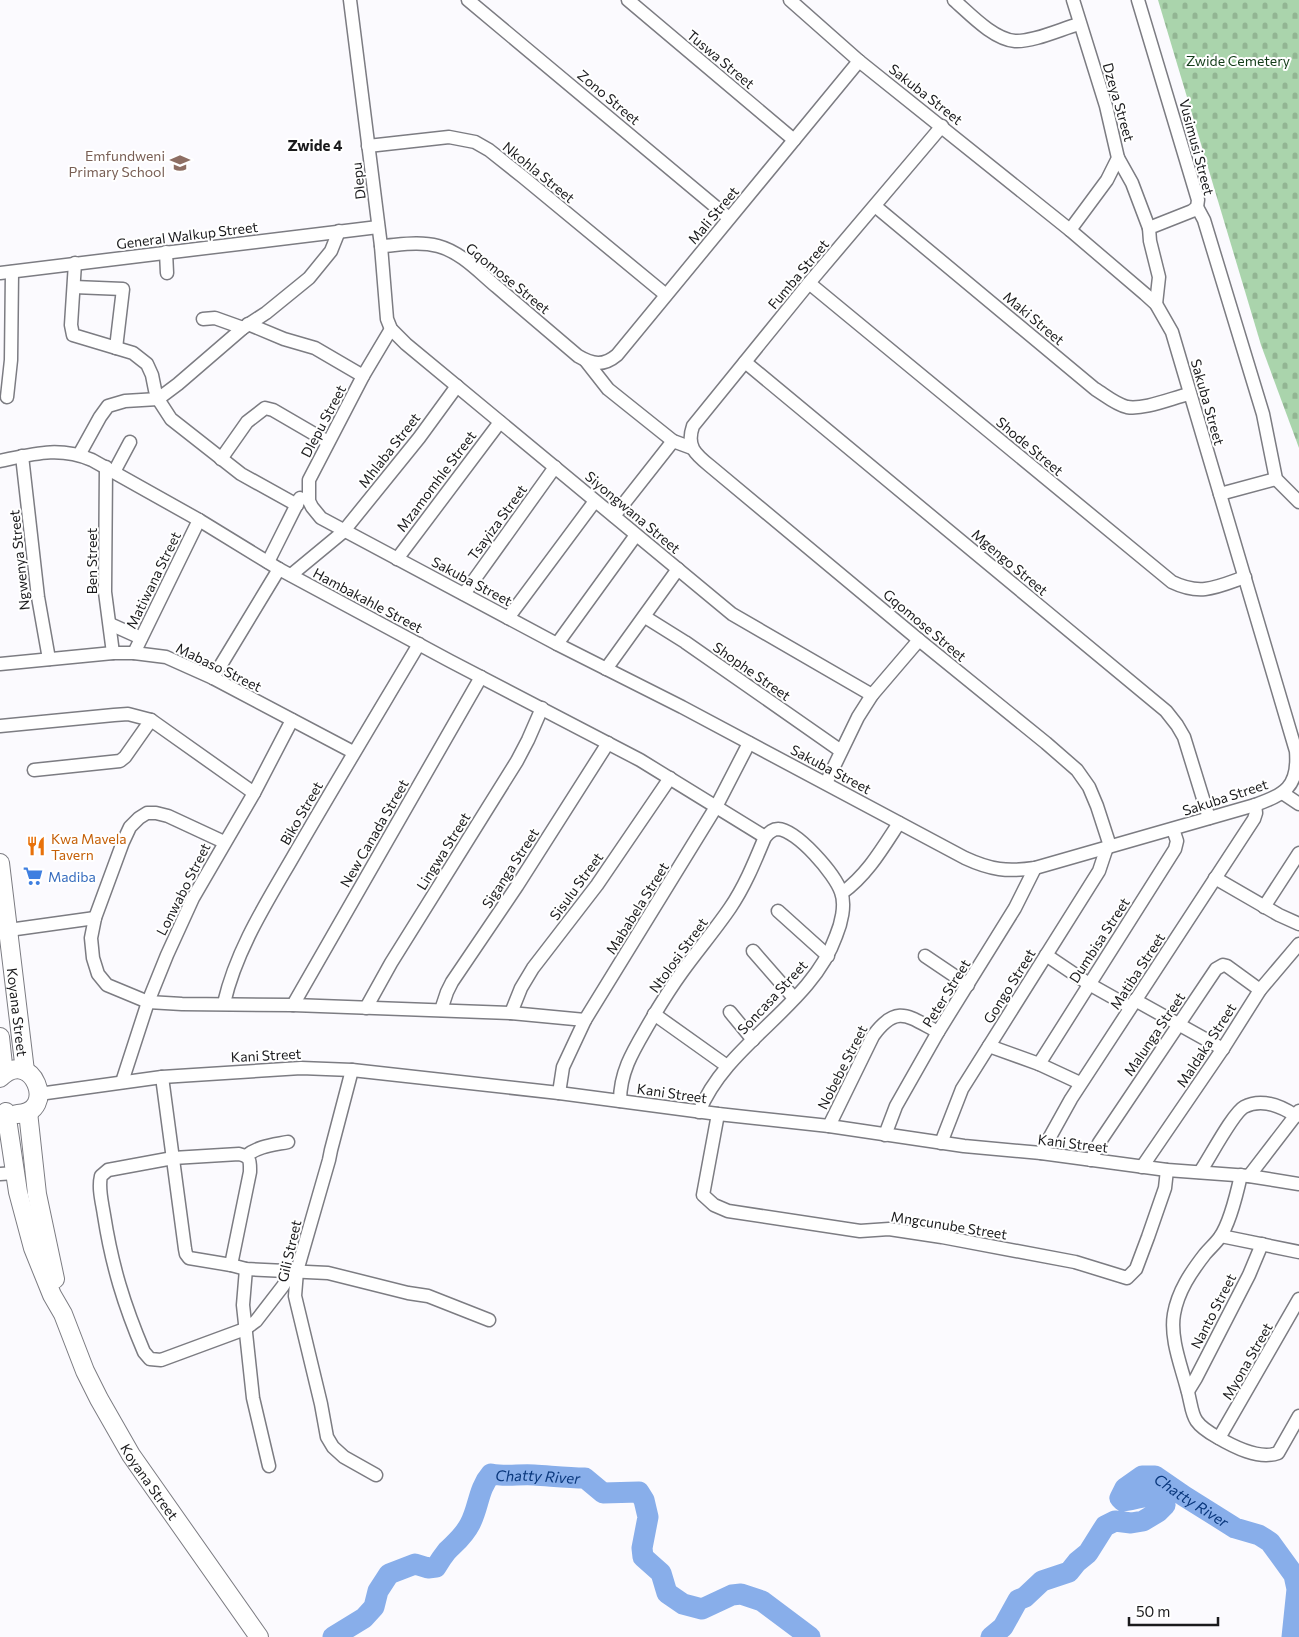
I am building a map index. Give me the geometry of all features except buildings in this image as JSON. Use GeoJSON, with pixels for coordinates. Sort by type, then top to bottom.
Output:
{"type":"FeatureCollection","features":[{"type":"Feature","properties":{"kind":"main road","name":"Koyana Street"},"geometry":{"type":"LineString","coordinates":[[0,863],[25,1071]]}},
{"type":"Feature","properties":{"kind":"main road","name":"Koyana Street"},"geometry":{"type":"LineString","coordinates":[[0,1037],[2,1076]]}},
{"type":"Feature","properties":{"kind":"main road"},"geometry":{"type":"LineString","coordinates":[[2,1076],[11,1070],[25,1071],[36,1080],[39,1094],[34,1107],[28,1112],[21,1114],[3,1109]]}},
{"type":"Feature","properties":{"kind":"main road","name":"Koyana Street"},"geometry":{"type":"LineString","coordinates":[[3,1109],[8,1173],[33,1248],[52,1295],[63,1314]]}},
{"type":"Feature","properties":{"kind":"main road","name":"Koyana Street"},"geometry":{"type":"LineString","coordinates":[[28,1112],[37,1194],[63,1314],[85,1371],[130,1454],[259,1637]]}},
{"type":"Feature","properties":{"kind":"street","name":"Dlepu"},"geometry":{"type":"LineString","coordinates":[[350,0],[381,246],[388,319],[391,329]]}},
{"type":"Feature","properties":{"kind":"street","name":"Zono Street"},"geometry":{"type":"LineString","coordinates":[[468,0],[729,218]]}},
{"type":"Feature","properties":{"kind":"street","name":"Tuswa Street"},"geometry":{"type":"LineString","coordinates":[[628,0],[794,140]]}},
{"type":"Feature","properties":{"kind":"street","name":"Sakuba Street"},"geometry":{"type":"LineString","coordinates":[[332,525],[983,866],[1002,870],[1035,868],[1173,830],[1255,805],[1284,794],[1296,778],[1299,766],[1172,332],[1156,304],[1070,230],[859,61],[790,0]]}},
{"type":"Feature","properties":{"kind":"street"},"geometry":{"type":"LineString","coordinates":[[954,0],[984,26],[1014,41],[1028,40],[1079,24]]}},
{"type":"Feature","properties":{"kind":"street","name":"Dzeya Street"},"geometry":{"type":"LineString","coordinates":[[1070,230],[1108,180],[1118,158],[1106,106],[1073,0]]}},
{"type":"Feature","properties":{"kind":"street","name":"Vusimusi Street"},"geometry":{"type":"LineString","coordinates":[[1138,0],[1198,200],[1197,207],[1192,212],[1149,228]]}},
{"type":"Feature","properties":{"kind":"street","name":"Mali Street"},"geometry":{"type":"LineString","coordinates":[[582,358],[592,364],[601,364],[617,355],[859,61]]}},
{"type":"Feature","properties":{"kind":"street","name":"Fumba Street"},"geometry":{"type":"LineString","coordinates":[[692,448],[690,434],[693,426],[809,283],[942,126]]}},
{"type":"Feature","properties":{"kind":"street","name":"Nkohla Street"},"geometry":{"type":"LineString","coordinates":[[368,146],[449,137],[475,142],[490,150],[666,295]]}},
{"type":"Feature","properties":{"kind":"street"},"geometry":{"type":"LineString","coordinates":[[1118,158],[1132,183],[1149,228],[1150,241],[1159,277],[1156,304]]}},
{"type":"Feature","properties":{"kind":"street","name":"Maki Street"},"geometry":{"type":"LineString","coordinates":[[875,206],[1096,389],[1115,402],[1126,407],[1137,407],[1189,394]]}},
{"type":"Feature","properties":{"kind":"street"},"geometry":{"type":"LineString","coordinates":[[1197,207],[1204,220],[1263,414],[1276,479],[1299,502]]}},
{"type":"Feature","properties":{"kind":"street","name":"General Walkup Street"},"geometry":{"type":"LineString","coordinates":[[6,273],[378,227]]}},
{"type":"Feature","properties":{"kind":"street"},"geometry":{"type":"LineString","coordinates":[[79,454],[108,406],[125,401],[158,398],[191,374],[245,326],[266,313],[310,278],[331,251],[340,231]]}},
{"type":"Feature","properties":{"kind":"street","name":"Gqomose Street"},"geometry":{"type":"LineString","coordinates":[[381,246],[415,243],[438,246],[459,256],[582,358],[608,389],[673,442]]}},
{"type":"Feature","properties":{"kind":"street"},"geometry":{"type":"LineString","coordinates":[[166,252],[167,272]]}},
{"type":"Feature","properties":{"kind":"street"},"geometry":{"type":"LineString","coordinates":[[75,264],[71,332],[77,336],[133,354],[147,364],[158,398],[171,419],[221,460],[250,480],[297,505]]}},
{"type":"Feature","properties":{"kind":"street"},"geometry":{"type":"LineString","coordinates":[[6,273],[11,360],[7,397]]}},
{"type":"Feature","properties":{"kind":"street","name":"Shode Street"},"geometry":{"type":"LineString","coordinates":[[809,283],[1172,582],[1185,588],[1208,590],[1245,578]]}},
{"type":"Feature","properties":{"kind":"street"},"geometry":{"type":"LineString","coordinates":[[74,287],[129,289],[116,348]]}},
{"type":"Feature","properties":{"kind":"street"},"geometry":{"type":"LineString","coordinates":[[202,319],[215,318],[315,348],[363,376]]}},
{"type":"Feature","properties":{"kind":"street","name":"Dlepu Street"},"geometry":{"type":"LineString","coordinates":[[332,525],[320,518],[312,507],[309,501],[309,480],[363,376],[391,329]]}},
{"type":"Feature","properties":{"kind":"street","name":"Siyongwana Street"},"geometry":{"type":"LineString","coordinates":[[391,329],[406,344],[732,614],[872,695]]}},
{"type":"Feature","properties":{"kind":"street","name":"Mgengo Street"},"geometry":{"type":"LineString","coordinates":[[745,362],[1166,711],[1184,736],[1209,818]]}},
{"type":"Feature","properties":{"kind":"street","name":"Mhlaba Street"},"geometry":{"type":"LineString","coordinates":[[291,575],[343,532],[419,438],[457,386]]}},
{"type":"Feature","properties":{"kind":"street"},"geometry":{"type":"LineString","coordinates":[[221,460],[247,422],[264,408],[273,410],[328,442]]}},
{"type":"Feature","properties":{"kind":"street","name":"Mzamomhle Street"},"geometry":{"type":"LineString","coordinates":[[397,558],[500,422]]}},
{"type":"Feature","properties":{"kind":"street"},"geometry":{"type":"LineString","coordinates":[[110,469],[130,442]]}},
{"type":"Feature","properties":{"kind":"street"},"geometry":{"type":"LineString","coordinates":[[614,516],[673,442],[692,448]]}},
{"type":"Feature","properties":{"kind":"street","name":"Gqomose Street"},"geometry":{"type":"LineString","coordinates":[[692,448],[710,466],[1077,770],[1089,787],[1108,847]]}},
{"type":"Feature","properties":{"kind":"street","name":"Hambakahle Street"},"geometry":{"type":"LineString","coordinates":[[0,461],[56,452],[79,454],[110,469],[199,520],[273,566],[542,708],[670,778],[716,807],[768,834]]}},
{"type":"Feature","properties":{"kind":"street","name":"Ngwenya Street"},"geometry":{"type":"LineString","coordinates":[[22,456],[38,597],[48,660]]}},
{"type":"Feature","properties":{"kind":"street","name":"Tsayiza Street"},"geometry":{"type":"LineString","coordinates":[[464,594],[555,467]]}},
{"type":"Feature","properties":{"kind":"street","name":"Ben Street"},"geometry":{"type":"LineString","coordinates":[[110,469],[105,577],[113,653]]}},
{"type":"Feature","properties":{"kind":"street"},"geometry":{"type":"LineString","coordinates":[[1220,494],[1276,479]]}},
{"type":"Feature","properties":{"kind":"street"},"geometry":{"type":"LineString","coordinates":[[213,678],[273,566],[309,480]]}},
{"type":"Feature","properties":{"kind":"street"},"geometry":{"type":"LineString","coordinates":[[508,618],[594,501]]}},
{"type":"Feature","properties":{"kind":"street","name":"Matiwana Street"},"geometry":{"type":"LineString","coordinates":[[134,653],[199,520]]}},
{"type":"Feature","properties":{"kind":"street"},"geometry":{"type":"LineString","coordinates":[[557,644],[636,535]]}},
{"type":"Feature","properties":{"kind":"street"},"geometry":{"type":"LineString","coordinates":[[606,669],[678,569]]}},
{"type":"Feature","properties":{"kind":"street","name":"Shophe Street"},"geometry":{"type":"LineString","coordinates":[[645,617],[841,751]]}},
{"type":"Feature","properties":{"kind":"street"},"geometry":{"type":"LineString","coordinates":[[110,624],[141,638]]}},
{"type":"Feature","properties":{"kind":"street"},"geometry":{"type":"LineString","coordinates":[[826,783],[858,717],[872,695],[919,640]]}},
{"type":"Feature","properties":{"kind":"street","name":"Biko Street"},"geometry":{"type":"LineString","coordinates":[[224,1003],[229,981],[246,940],[353,752],[419,644]]}},
{"type":"Feature","properties":{"kind":"street","name":"Mabaso Street"},"geometry":{"type":"LineString","coordinates":[[0,664],[113,653],[153,654],[213,678],[353,752]]}},
{"type":"Feature","properties":{"kind":"street","name":"New Canada Street"},"geometry":{"type":"LineString","coordinates":[[293,1004],[481,677]]}},
{"type":"Feature","properties":{"kind":"street","name":"Lingwa Street"},"geometry":{"type":"LineString","coordinates":[[366,1008],[391,963],[517,761],[542,708]]}},
{"type":"Feature","properties":{"kind":"street"},"geometry":{"type":"LineString","coordinates":[[0,726],[128,714],[151,720],[254,793]]}},
{"type":"Feature","properties":{"kind":"street"},"geometry":{"type":"LineString","coordinates":[[34,770],[120,762],[125,758],[151,720]]}},
{"type":"Feature","properties":{"kind":"street","name":"Lonwabo Street"},"geometry":{"type":"LineString","coordinates":[[122,1082],[148,1002],[193,898],[254,793],[292,720]]}},
{"type":"Feature","properties":{"kind":"street","name":"Mababela Street"},"geometry":{"type":"LineString","coordinates":[[559,1093],[563,1067],[586,1020],[716,807],[749,743]]}},
{"type":"Feature","properties":{"kind":"street","name":"Siganga Street"},"geometry":{"type":"LineString","coordinates":[[441,1010],[452,982],[517,886],[608,744]]}},
{"type":"Feature","properties":{"kind":"street","name":"Sisulu Street"},"geometry":{"type":"LineString","coordinates":[[511,1013],[521,988],[530,973],[597,885],[670,778]]}},
{"type":"Feature","properties":{"kind":"street"},"geometry":{"type":"LineString","coordinates":[[1284,794],[1299,804]]}},
{"type":"Feature","properties":{"kind":"street","name":"Matiba Street"},"geometry":{"type":"LineString","coordinates":[[1041,1153],[1080,1084],[1254,819],[1256,813],[1255,805]]}},
{"type":"Feature","properties":{"kind":"street"},"geometry":{"type":"LineString","coordinates":[[224,842],[168,816],[156,813],[147,813],[130,827],[95,918],[91,938],[93,958],[98,974],[107,985],[148,1002],[182,1004],[293,1004],[441,1010],[511,1013],[586,1020]]}},
{"type":"Feature","properties":{"kind":"street"},"geometry":{"type":"LineString","coordinates":[[768,834],[776,829],[783,830],[801,841],[837,882],[842,893],[856,883],[869,869],[899,823]]}},
{"type":"Feature","properties":{"kind":"street","name":"Dumbisa Street"},"geometry":{"type":"LineString","coordinates":[[1039,1064],[1175,849],[1177,841],[1173,830]]}},
{"type":"Feature","properties":{"kind":"street","name":"Ntolosi Street"},"geometry":{"type":"LineString","coordinates":[[620,1101],[620,1088],[630,1054],[681,973],[731,907],[768,834]]}},
{"type":"Feature","properties":{"kind":"street","name":"Gongo Street"},"geometry":{"type":"LineString","coordinates":[[941,1142],[962,1089],[1099,871],[1108,847]]}},
{"type":"Feature","properties":{"kind":"street"},"geometry":{"type":"LineString","coordinates":[[1264,907],[1299,853]]}},
{"type":"Feature","properties":{"kind":"street","name":"Peter Street"},"geometry":{"type":"LineString","coordinates":[[885,1135],[896,1106],[938,1032],[1015,908],[1035,868]]}},
{"type":"Feature","properties":{"kind":"street"},"geometry":{"type":"LineString","coordinates":[[1215,878],[1264,907],[1299,924]]}},
{"type":"Feature","properties":{"kind":"street","name":"Soncasa Street"},"geometry":{"type":"LineString","coordinates":[[699,1112],[711,1088],[727,1066],[806,985],[828,956],[841,918],[842,893]]}},
{"type":"Feature","properties":{"kind":"street"},"geometry":{"type":"LineString","coordinates":[[778,911],[828,956]]}},
{"type":"Feature","properties":{"kind":"street"},"geometry":{"type":"LineString","coordinates":[[9,930],[95,918]]}},
{"type":"Feature","properties":{"kind":"street","name":"Maldaka Street"},"geometry":{"type":"LineString","coordinates":[[1142,1167],[1223,1049],[1260,990],[1299,944]]}},
{"type":"Feature","properties":{"kind":"street"},"geometry":{"type":"LineString","coordinates":[[753,951],[794,998]]}},
{"type":"Feature","properties":{"kind":"street"},"geometry":{"type":"LineString","coordinates":[[1046,955],[1089,984],[1178,1024],[1223,1049]]}},
{"type":"Feature","properties":{"kind":"street"},"geometry":{"type":"LineString","coordinates":[[925,956],[968,985]]}},
{"type":"Feature","properties":{"kind":"street","name":"Malunga Street"},"geometry":{"type":"LineString","coordinates":[[1091,1160],[1100,1143],[1216,969],[1227,966],[1260,990]]}},
{"type":"Feature","properties":{"kind":"street"},"geometry":{"type":"LineString","coordinates":[[730,1012],[753,1040]]}},
{"type":"Feature","properties":{"kind":"street"},"geometry":{"type":"LineString","coordinates":[[654,1014],[727,1066]]}},
{"type":"Feature","properties":{"kind":"street","name":"Nobebe Street"},"geometry":{"type":"LineString","coordinates":[[829,1126],[873,1036],[882,1023],[892,1017],[901,1015],[938,1032]]}},
{"type":"Feature","properties":{"kind":"street"},"geometry":{"type":"LineString","coordinates":[[989,1046],[1039,1064],[1080,1084]]}},
{"type":"Feature","properties":{"kind":"street","name":"Kani Street"},"geometry":{"type":"LineString","coordinates":[[39,1094],[162,1077],[301,1068],[352,1070],[829,1126],[964,1146],[1041,1153],[1167,1170],[1245,1176],[1299,1184]]}},
{"type":"Feature","properties":{"kind":"street","name":"Gili Street"},"geometry":{"type":"LineString","coordinates":[[352,1070],[329,1160],[292,1271],[295,1296],[327,1437],[333,1447],[344,1457],[376,1475]]}},
{"type":"Feature","properties":{"kind":"street"},"geometry":{"type":"LineString","coordinates":[[162,1077],[186,1254],[189,1258],[246,1269],[328,1273],[408,1293],[428,1296],[489,1320]]}},
{"type":"Feature","properties":{"kind":"street"},"geometry":{"type":"LineString","coordinates":[[1200,1172],[1234,1118],[1245,1106],[1269,1103],[1297,1114],[1245,1176],[1221,1236],[1206,1252],[1187,1279],[1179,1295],[1174,1315],[1174,1342],[1188,1391],[1192,1414],[1196,1421],[1206,1430],[1219,1438],[1249,1452],[1270,1456],[1278,1453],[1299,1416]]}},
{"type":"Feature","properties":{"kind":"street","name":"Mngcunube Street"},"geometry":{"type":"LineString","coordinates":[[718,1114],[702,1195],[714,1205],[728,1211],[860,1231],[889,1229],[942,1237],[1075,1262],[1127,1278],[1136,1269],[1148,1237],[1165,1188],[1167,1170]]}},
{"type":"Feature","properties":{"kind":"street"},"geometry":{"type":"LineString","coordinates":[[246,1156],[253,1150],[261,1147],[288,1142]]}},
{"type":"Feature","properties":{"kind":"street"},"geometry":{"type":"LineString","coordinates":[[231,1265],[250,1172],[250,1160],[246,1156],[239,1154],[173,1158],[108,1170],[101,1176],[100,1182],[111,1255],[120,1292],[144,1352],[150,1359],[161,1360],[245,1329],[256,1321],[292,1271]]}},
{"type":"Feature","properties":{"kind":"street"},"geometry":{"type":"LineString","coordinates":[[1221,1236],[1299,1252]]}},
{"type":"Feature","properties":{"kind":"street","name":"Nanto Street"},"geometry":{"type":"LineString","coordinates":[[1188,1391],[1249,1274],[1262,1244]]}},
{"type":"Feature","properties":{"kind":"street"},"geometry":{"type":"LineString","coordinates":[[246,1269],[243,1298],[253,1398],[269,1466]]}},
{"type":"Feature","properties":{"kind":"street","name":"Myona Street"},"geometry":{"type":"LineString","coordinates":[[1219,1438],[1299,1299]]}},
{"type":"Feature","properties":{"kind":"green space","name":"Zwide Cemetery"},"geometry":{"type":"Polygon","coordinates":[[[1158,0],[1299,0],[1299,448],[1261,345],[1158,0]]]}},
{"type":"Feature","properties":{"kind":"waterway","name":"Chatty River"},"geometry":{"type":"LineString","coordinates":[[333,1637],[364,1618],[374,1607],[378,1591],[389,1574],[415,1564],[428,1568],[436,1567],[447,1551],[460,1539],[468,1528],[483,1486],[491,1474],[585,1478],[603,1493],[639,1492],[644,1500],[648,1517],[642,1548],[643,1557],[661,1573],[667,1593],[683,1604],[702,1609],[732,1595],[741,1594],[762,1601],[810,1637]]}},
{"type":"Feature","properties":{"kind":"waterway","name":"Chatty River"},"geometry":{"type":"LineString","coordinates":[[991,1637],[1003,1627],[1018,1600],[1025,1597],[1042,1581],[1069,1572],[1088,1553],[1105,1526],[1115,1521],[1131,1523],[1143,1521],[1158,1512],[1165,1505],[1163,1499],[1151,1496],[1123,1501],[1120,1498],[1125,1488],[1142,1476],[1155,1476],[1235,1528],[1259,1535],[1270,1542],[1294,1575],[1297,1589],[1292,1637]]}},
{"type":"Feature","properties":{"kind":"place","name":"Emfundweni Primary School"},"geometry":{"type":"Point","coordinates":[180,163]}},
{"type":"Feature","properties":{"kind":"place","name":"Kwa Mavela Tavern"},"geometry":{"type":"Point","coordinates":[36,846]}},
{"type":"Feature","properties":{"kind":"place","name":"Madiba"},"geometry":{"type":"Point","coordinates":[33,876]}},
{"type":"Feature","properties":{"kind":"district","name":"Zwide 4"},"geometry":{"type":"Point","coordinates":[315,145]}}]}
